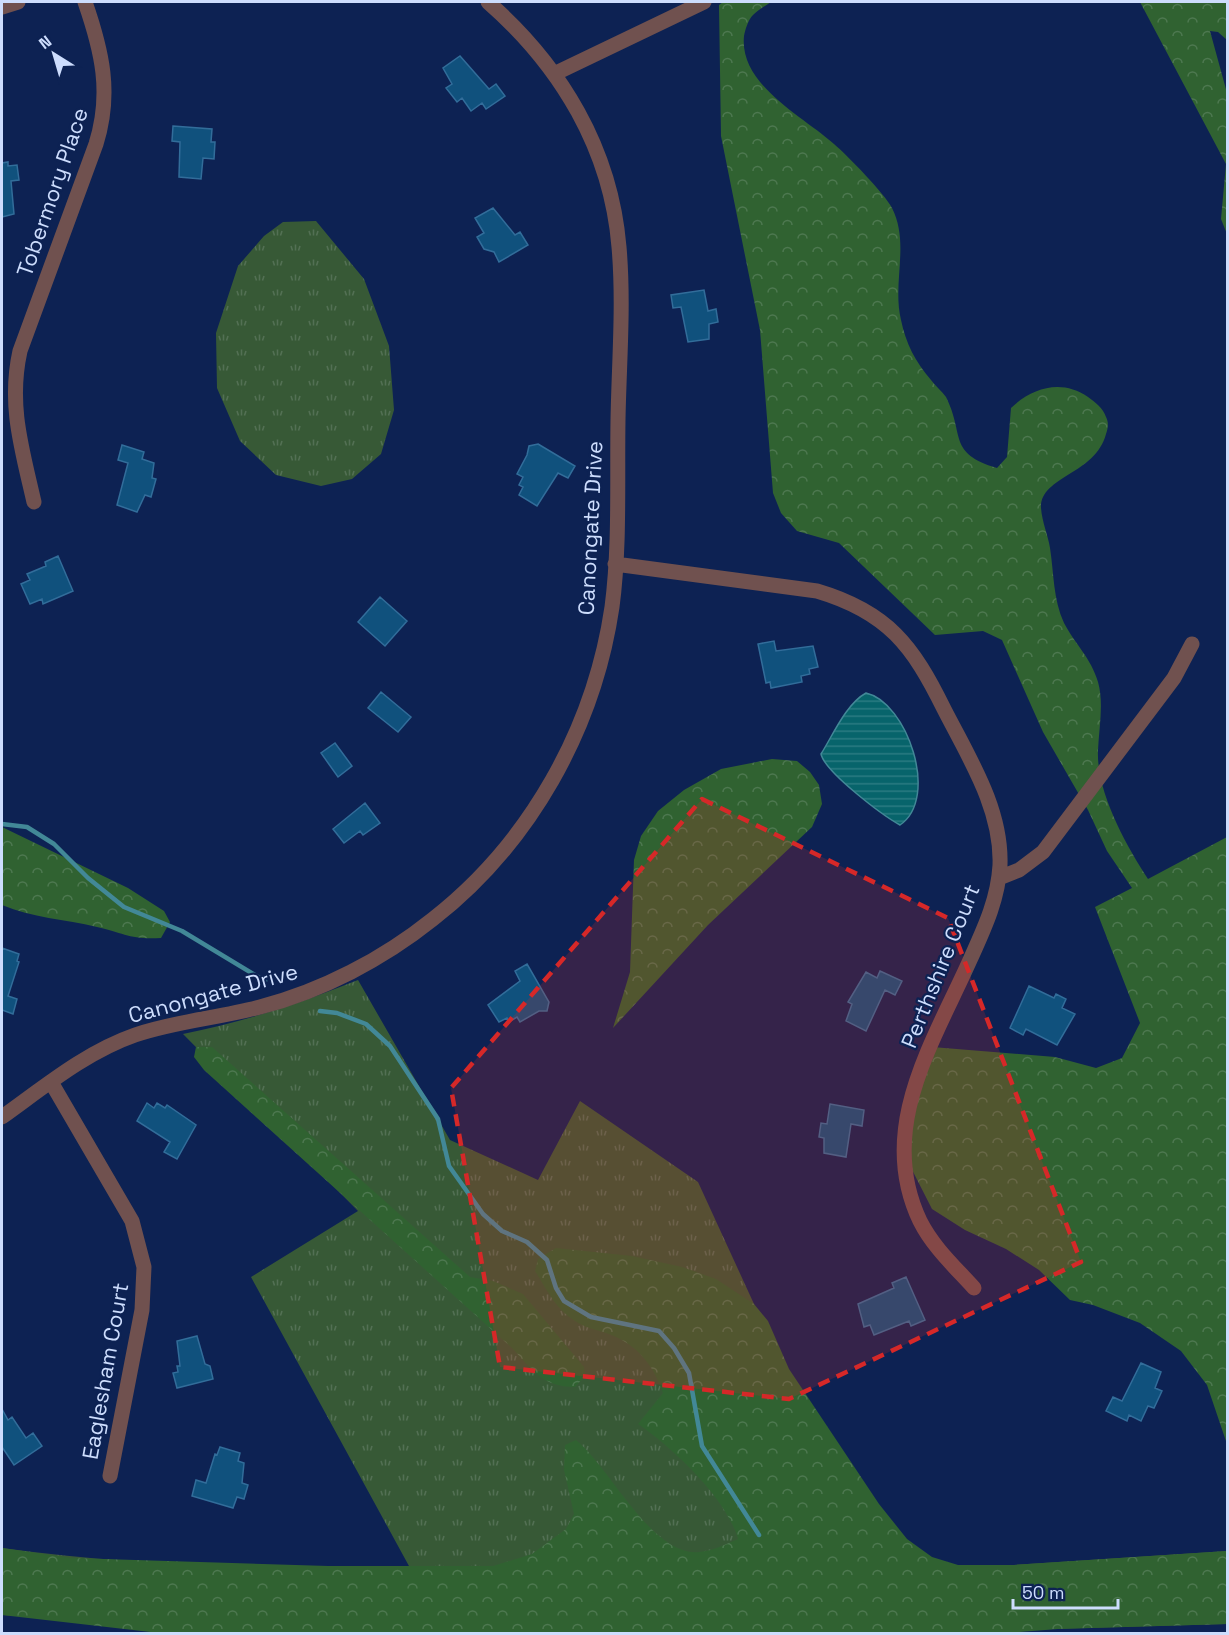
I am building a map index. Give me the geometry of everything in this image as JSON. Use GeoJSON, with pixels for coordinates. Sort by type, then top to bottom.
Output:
{"type":"FeatureCollection","features":[{"type":"Feature","properties":{"kind":"street"},"geometry":{"type":"LineString","coordinates":[[2,7],[18,2]]}},
{"type":"Feature","properties":{"kind":"street","name":"Tobermory Place"},"geometry":{"type":"LineString","coordinates":[[34,502],[15,420],[15,373],[20,351],[96,144],[105,111],[104,66],[85,2]]}},
{"type":"Feature","properties":{"kind":"street","name":"Canongate Drive"},"geometry":{"type":"LineString","coordinates":[[2,1117],[98,1052],[135,1035],[257,1008],[317,988],[400,943],[465,891],[521,829],[565,758],[596,680],[612,606],[615,564],[619,247],[614,211],[593,140],[577,106],[556,73],[520,31],[488,2]]}},
{"type":"Feature","properties":{"kind":"street"},"geometry":{"type":"LineString","coordinates":[[556,73],[704,2]]}},
{"type":"Feature","properties":{"kind":"street","name":"Perthshire Court"},"geometry":{"type":"LineString","coordinates":[[615,564],[817,591],[852,602],[889,626],[909,647],[926,671],[987,796],[998,833],[999,878],[989,916],[916,1083],[904,1126],[903,1152],[906,1177],[921,1222],[944,1255],[974,1288]]}},
{"type":"Feature","properties":{"kind":"street"},"geometry":{"type":"LineString","coordinates":[[999,878],[1019,870],[1043,852],[1174,678],[1192,644]]}},
{"type":"Feature","properties":{"kind":"street","name":"Eaglesham Court"},"geometry":{"type":"LineString","coordinates":[[51,1082],[132,1221],[144,1267],[142,1310],[110,1476]]}},
{"type":"Feature","properties":{"kind":"highlighted area"},"geometry":{"type":"Polygon","coordinates":[[[702,799],[948,918],[1081,1262],[789,1399],[500,1367],[451,1088],[702,799]]]}},
{"type":"Feature","properties":{"kind":"green space"},"geometry":{"type":"Polygon","coordinates":[[[723,2],[771,2],[753,15],[745,31],[745,54],[752,70],[776,98],[848,157],[874,184],[892,208],[900,235],[898,292],[903,329],[908,345],[920,366],[946,397],[964,449],[981,462],[997,468],[1007,457],[1011,408],[1029,395],[1048,388],[1068,388],[1078,391],[1098,406],[1107,419],[1107,430],[1100,448],[1080,467],[1049,489],[1043,497],[1041,508],[1050,548],[1060,614],[1095,673],[1100,690],[1098,750],[1102,783],[1114,818],[1131,850],[1148,879],[1227,837],[1227,1444],[1207,1385],[1181,1351],[1140,1323],[1093,1305],[1070,1300],[1039,1270],[1006,1249],[965,1230],[932,1209],[903,1152],[932,1047],[1055,1057],[1096,1068],[1122,1058],[1140,1023],[1095,907],[1132,888],[1107,851],[1088,810],[1043,732],[1002,640],[983,631],[935,635],[839,543],[797,531],[781,513],[773,493],[760,330],[721,136],[719,5],[723,2]]]}},
{"type":"Feature","properties":{"kind":"green space"},"geometry":{"type":"Polygon","coordinates":[[[1140,2],[1227,2],[1227,40],[1218,32],[1210,31],[1227,93],[1227,234],[1221,219],[1226,164],[1140,2]]]}},
{"type":"Feature","properties":{"kind":"green space"},"geometry":{"type":"Polygon","coordinates":[[[316,221],[364,279],[389,346],[394,410],[381,454],[352,479],[321,486],[276,475],[240,441],[217,388],[216,333],[238,266],[264,236],[283,222],[316,221]]]}},
{"type":"Feature","properties":{"kind":"green space"},"geometry":{"type":"Polygon","coordinates":[[[772,759],[797,761],[810,772],[819,785],[822,804],[812,827],[708,925],[613,1028],[630,972],[634,860],[641,836],[658,811],[684,790],[721,769],[772,759]]]}},
{"type":"Feature","properties":{"kind":"green space"},"geometry":{"type":"Polygon","coordinates":[[[2,827],[128,888],[164,911],[170,922],[161,938],[135,937],[85,924],[25,913],[2,905],[2,827]]]}},
{"type":"Feature","properties":{"kind":"green space"},"geometry":{"type":"Polygon","coordinates":[[[358,980],[450,1140],[538,1180],[580,1101],[698,1182],[754,1304],[827,1565],[1014,1565],[1227,1551],[1227,1624],[880,1634],[361,1634],[2,1615],[2,1548],[153,1562],[256,1566],[409,1566],[251,1277],[358,1211],[183,1034],[272,1011],[358,980]]]}},
{"type":"Feature","properties":{"kind":"green space"},"geometry":{"type":"Polygon","coordinates":[[[196,1047],[212,1047],[470,1277],[493,1281],[523,1294],[584,1367],[585,1376],[575,1387],[554,1384],[539,1376],[512,1348],[204,1070],[194,1057],[196,1047]]]}},
{"type":"Feature","properties":{"kind":"green space"},"geometry":{"type":"Polygon","coordinates":[[[556,1248],[632,1256],[682,1267],[716,1279],[754,1304],[768,1321],[789,1369],[879,1504],[907,1539],[932,1557],[958,1565],[1014,1565],[1227,1551],[1227,1624],[1058,1629],[994,1634],[168,1634],[2,1615],[2,1548],[71,1558],[328,1566],[493,1566],[532,1554],[566,1529],[574,1514],[564,1470],[565,1445],[576,1440],[648,1526],[665,1540],[682,1550],[699,1552],[714,1549],[738,1539],[723,1507],[697,1475],[638,1424],[663,1393],[643,1357],[619,1339],[575,1321],[562,1310],[548,1292],[535,1271],[538,1259],[556,1248]]]}},
{"type":"Feature","properties":{"kind":"shaded area"},"geometry":{"type":"Polygon","coordinates":[[[866,693],[881,700],[894,714],[913,752],[918,774],[917,794],[912,812],[900,825],[843,782],[832,771],[821,754],[846,712],[866,693]]]}},
{"type":"Feature","properties":{"kind":"building"},"geometry":{"type":"Polygon","coordinates":[[[460,56],[489,89],[496,84],[505,96],[486,109],[482,103],[471,111],[462,98],[457,102],[446,88],[452,84],[443,68],[460,56]]]}},
{"type":"Feature","properties":{"kind":"building"},"geometry":{"type":"Polygon","coordinates":[[[173,126],[212,129],[211,142],[215,142],[214,159],[203,158],[201,179],[179,177],[180,142],[172,141],[173,126]]]}},
{"type":"Feature","properties":{"kind":"building"},"geometry":{"type":"Polygon","coordinates":[[[8,162],[8,166],[17,165],[19,180],[11,181],[14,214],[2,217],[2,163],[8,162]]]}},
{"type":"Feature","properties":{"kind":"building"},"geometry":{"type":"Polygon","coordinates":[[[493,208],[515,235],[520,232],[528,245],[499,262],[494,252],[484,249],[477,237],[484,233],[475,218],[493,208]]]}},
{"type":"Feature","properties":{"kind":"building"},"geometry":{"type":"Polygon","coordinates":[[[704,290],[708,311],[716,309],[718,322],[709,324],[709,339],[688,342],[681,307],[673,308],[671,295],[704,290]]]}},
{"type":"Feature","properties":{"kind":"building"},"geometry":{"type":"Polygon","coordinates":[[[538,444],[575,466],[568,478],[558,473],[537,506],[519,495],[523,487],[519,485],[523,477],[517,474],[529,446],[538,444]]]}},
{"type":"Feature","properties":{"kind":"building"},"geometry":{"type":"Polygon","coordinates":[[[122,445],[144,452],[142,459],[154,463],[152,478],[156,479],[151,497],[145,495],[137,512],[117,505],[128,463],[118,460],[122,445]]]}},
{"type":"Feature","properties":{"kind":"building"},"geometry":{"type":"Polygon","coordinates":[[[58,556],[73,591],[43,604],[42,599],[30,604],[21,584],[30,580],[27,574],[46,566],[45,562],[58,556]]]}},
{"type":"Feature","properties":{"kind":"building"},"geometry":{"type":"Polygon","coordinates":[[[380,597],[407,621],[385,646],[358,622],[380,597]]]}},
{"type":"Feature","properties":{"kind":"building"},"geometry":{"type":"Polygon","coordinates":[[[774,641],[776,651],[813,646],[818,667],[809,669],[810,674],[801,676],[802,682],[771,688],[770,682],[766,683],[758,644],[774,641]]]}},
{"type":"Feature","properties":{"kind":"building"},"geometry":{"type":"Polygon","coordinates":[[[381,692],[411,717],[398,732],[368,708],[381,692]]]}},
{"type":"Feature","properties":{"kind":"building"},"geometry":{"type":"Polygon","coordinates":[[[335,743],[352,766],[338,777],[321,753],[335,743]]]}},
{"type":"Feature","properties":{"kind":"building"},"geometry":{"type":"Polygon","coordinates":[[[365,803],[380,823],[363,835],[360,831],[344,843],[333,829],[365,803]]]}},
{"type":"Feature","properties":{"kind":"building"},"geometry":{"type":"Polygon","coordinates":[[[2,948],[19,954],[17,961],[19,962],[8,996],[17,999],[13,1014],[2,1010],[2,948]]]}},
{"type":"Feature","properties":{"kind":"building"},"geometry":{"type":"Polygon","coordinates":[[[527,964],[549,1002],[547,1011],[539,1011],[520,1022],[517,1017],[509,1022],[507,1018],[499,1022],[488,1005],[520,981],[515,971],[527,964]]]}},
{"type":"Feature","properties":{"kind":"building"},"geometry":{"type":"Polygon","coordinates":[[[880,971],[902,981],[895,995],[885,990],[866,1031],[846,1021],[852,1004],[848,1002],[866,972],[877,978],[880,971]]]}},
{"type":"Feature","properties":{"kind":"building"},"geometry":{"type":"Polygon","coordinates":[[[1029,986],[1054,998],[1056,994],[1066,999],[1062,1008],[1075,1014],[1057,1045],[1026,1029],[1023,1035],[1010,1028],[1029,986]]]}},
{"type":"Feature","properties":{"kind":"building"},"geometry":{"type":"Polygon","coordinates":[[[147,1103],[154,1108],[157,1103],[165,1108],[167,1105],[196,1125],[177,1159],[164,1152],[170,1142],[137,1121],[147,1103]]]}},
{"type":"Feature","properties":{"kind":"building"},"geometry":{"type":"Polygon","coordinates":[[[830,1104],[864,1110],[862,1126],[851,1124],[846,1157],[824,1153],[824,1138],[819,1137],[821,1123],[827,1124],[830,1104]]]}},
{"type":"Feature","properties":{"kind":"building"},"geometry":{"type":"Polygon","coordinates":[[[906,1277],[925,1320],[911,1326],[909,1321],[874,1335],[870,1325],[864,1327],[858,1304],[894,1288],[892,1283],[906,1277]]]}},
{"type":"Feature","properties":{"kind":"building"},"geometry":{"type":"Polygon","coordinates":[[[197,1336],[205,1364],[210,1366],[213,1379],[177,1388],[173,1373],[178,1372],[177,1366],[180,1366],[177,1341],[197,1336]]]}},
{"type":"Feature","properties":{"kind":"building"},"geometry":{"type":"Polygon","coordinates":[[[1141,1363],[1161,1372],[1155,1388],[1162,1391],[1154,1408],[1148,1406],[1141,1421],[1129,1415],[1127,1421],[1106,1411],[1113,1397],[1122,1401],[1141,1363]]]}},
{"type":"Feature","properties":{"kind":"building"},"geometry":{"type":"Polygon","coordinates":[[[2,1409],[8,1420],[12,1417],[26,1438],[33,1433],[42,1446],[14,1465],[2,1447],[2,1409]]]}},
{"type":"Feature","properties":{"kind":"building"},"geometry":{"type":"Polygon","coordinates":[[[220,1447],[240,1453],[238,1461],[244,1463],[242,1483],[248,1485],[244,1499],[237,1497],[233,1508],[192,1496],[196,1480],[206,1483],[215,1454],[217,1455],[220,1447]]]}},
{"type":"Feature","properties":{"kind":"waterway"},"geometry":{"type":"LineString","coordinates":[[2,824],[27,827],[54,844],[88,878],[124,907],[182,931],[265,981]]}},
{"type":"Feature","properties":{"kind":"waterway"},"geometry":{"type":"LineString","coordinates":[[320,1011],[337,1013],[366,1024],[390,1046],[438,1119],[449,1166],[483,1214],[502,1231],[527,1242],[547,1260],[556,1288],[564,1301],[591,1317],[659,1331],[674,1348],[689,1373],[702,1446],[759,1535]]}}]}
